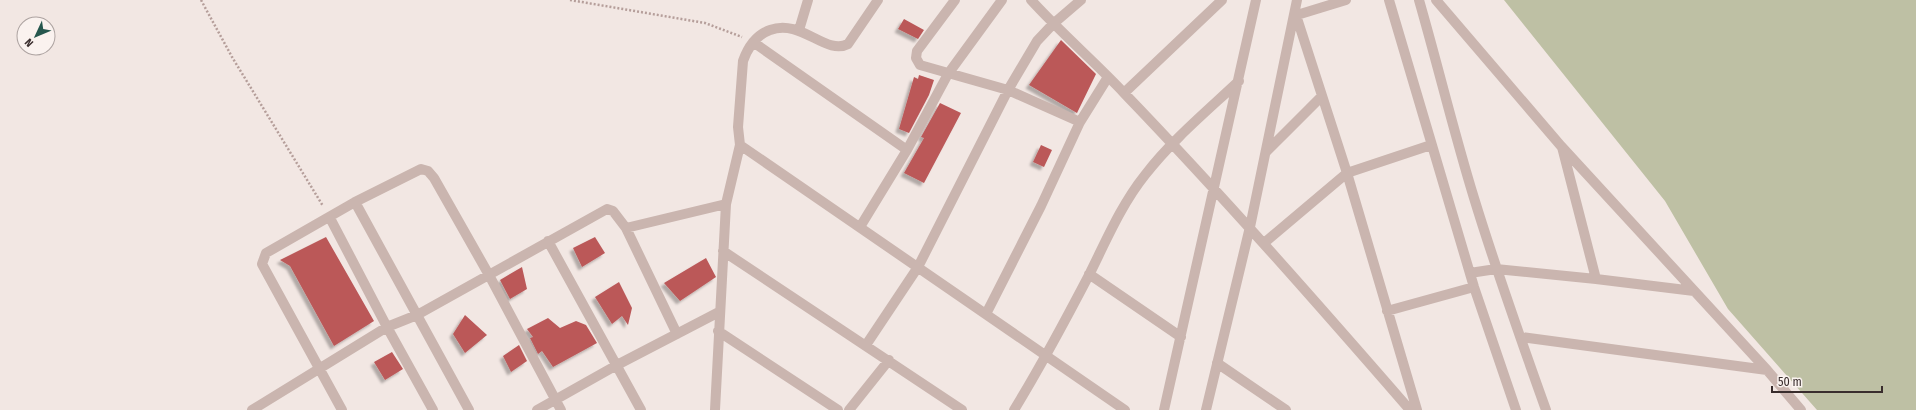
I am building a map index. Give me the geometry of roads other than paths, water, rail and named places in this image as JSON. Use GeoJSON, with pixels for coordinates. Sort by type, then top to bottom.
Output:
{"type":"FeatureCollection","features":[{"type":"Feature","properties":{"kind":"street"},"geometry":{"type":"LineString","coordinates":[[799,30],[808,0]]}},
{"type":"Feature","properties":{"kind":"street"},"geometry":{"type":"LineString","coordinates":[[715,410],[719,312],[726,204],[740,145],[738,127],[743,61],[746,51],[764,32],[774,28],[784,27],[799,30],[833,46],[842,47],[848,44],[878,0]]}},
{"type":"Feature","properties":{"kind":"street"},"geometry":{"type":"LineString","coordinates":[[954,0],[917,51],[916,58],[920,65],[1008,90],[1080,122]]}},
{"type":"Feature","properties":{"kind":"street"},"geometry":{"type":"LineString","coordinates":[[860,227],[907,150],[948,74],[1002,0]]}},
{"type":"Feature","properties":{"kind":"street"},"geometry":{"type":"LineString","coordinates":[[1031,0],[1053,24],[1124,93],[1264,243],[1410,410]]}},
{"type":"Feature","properties":{"kind":"street"},"geometry":{"type":"LineString","coordinates":[[866,345],[918,267],[1008,90],[1037,41],[1053,24],[1081,0]]}},
{"type":"Feature","properties":{"kind":"street"},"geometry":{"type":"LineString","coordinates":[[1124,93],[1222,0]]}},
{"type":"Feature","properties":{"kind":"street"},"geometry":{"type":"LineString","coordinates":[[1164,410],[1256,0]]}},
{"type":"Feature","properties":{"kind":"street"},"geometry":{"type":"LineString","coordinates":[[1206,410],[1250,228],[1296,13],[1297,0]]}},
{"type":"Feature","properties":{"kind":"street"},"geometry":{"type":"LineString","coordinates":[[1296,13],[1346,0]]}},
{"type":"Feature","properties":{"kind":"street"},"geometry":{"type":"LineString","coordinates":[[1389,0],[1474,287],[1516,410]]}},
{"type":"Feature","properties":{"kind":"street"},"geometry":{"type":"LineString","coordinates":[[1419,0],[1458,145],[1496,269],[1546,410]]}},
{"type":"Feature","properties":{"kind":"street"},"geometry":{"type":"LineString","coordinates":[[1423,14],[1429,0]]}},
{"type":"Feature","properties":{"kind":"street"},"geometry":{"type":"LineString","coordinates":[[1436,0],[1561,146],[1767,370],[1801,410]]}},
{"type":"Feature","properties":{"kind":"street"},"geometry":{"type":"LineString","coordinates":[[1296,13],[1417,410]]}},
{"type":"Feature","properties":{"kind":"street"},"geometry":{"type":"LineString","coordinates":[[753,42],[907,150]]}},
{"type":"Feature","properties":{"kind":"street"},"geometry":{"type":"LineString","coordinates":[[986,314],[1041,206],[1080,122],[1108,77]]}},
{"type":"Feature","properties":{"kind":"street"},"geometry":{"type":"LineString","coordinates":[[1014,410],[1047,356],[1114,222],[1132,193],[1145,175],[1172,144],[1239,81]]}},
{"type":"Feature","properties":{"kind":"street"},"geometry":{"type":"LineString","coordinates":[[1266,152],[1322,96]]}},
{"type":"Feature","properties":{"kind":"street"},"geometry":{"type":"LineString","coordinates":[[740,145],[1125,410]]}},
{"type":"Feature","properties":{"kind":"street"},"geometry":{"type":"LineString","coordinates":[[1264,243],[1346,173],[1431,145]]}},
{"type":"Feature","properties":{"kind":"street"},"geometry":{"type":"LineString","coordinates":[[1561,146],[1596,279]]}},
{"type":"Feature","properties":{"kind":"street"},"geometry":{"type":"LineString","coordinates":[[342,410],[262,264],[266,253],[330,218],[355,202],[420,169],[428,171],[434,178],[490,275],[561,410]]}},
{"type":"Feature","properties":{"kind":"street"},"geometry":{"type":"LineString","coordinates":[[355,202],[469,410]]}},
{"type":"Feature","properties":{"kind":"street"},"geometry":{"type":"LineString","coordinates":[[626,228],[726,204]]}},
{"type":"Feature","properties":{"kind":"street"},"geometry":{"type":"LineString","coordinates":[[252,410],[387,327],[417,315],[607,209],[614,211],[626,228],[677,334]]}},
{"type":"Feature","properties":{"kind":"street"},"geometry":{"type":"LineString","coordinates":[[330,218],[387,327],[433,410]]}},
{"type":"Feature","properties":{"kind":"street"},"geometry":{"type":"LineString","coordinates":[[548,241],[641,410]]}},
{"type":"Feature","properties":{"kind":"street"},"geometry":{"type":"LineString","coordinates":[[723,251],[962,410]]}},
{"type":"Feature","properties":{"kind":"street"},"geometry":{"type":"LineString","coordinates":[[1470,273],[1496,269],[1596,279],[1694,292]]}},
{"type":"Feature","properties":{"kind":"street"},"geometry":{"type":"LineString","coordinates":[[1089,274],[1181,337]]}},
{"type":"Feature","properties":{"kind":"street"},"geometry":{"type":"LineString","coordinates":[[1388,311],[1474,287]]}},
{"type":"Feature","properties":{"kind":"street"},"geometry":{"type":"LineString","coordinates":[[537,410],[616,365],[719,312]]}},
{"type":"Feature","properties":{"kind":"street"},"geometry":{"type":"LineString","coordinates":[[718,332],[838,410]]}},
{"type":"Feature","properties":{"kind":"street"},"geometry":{"type":"LineString","coordinates":[[1521,338],[1767,370]]}},
{"type":"Feature","properties":{"kind":"street"},"geometry":{"type":"LineString","coordinates":[[849,410],[889,360]]}},
{"type":"Feature","properties":{"kind":"street"},"geometry":{"type":"LineString","coordinates":[[1217,363],[1286,410]]}}]}
